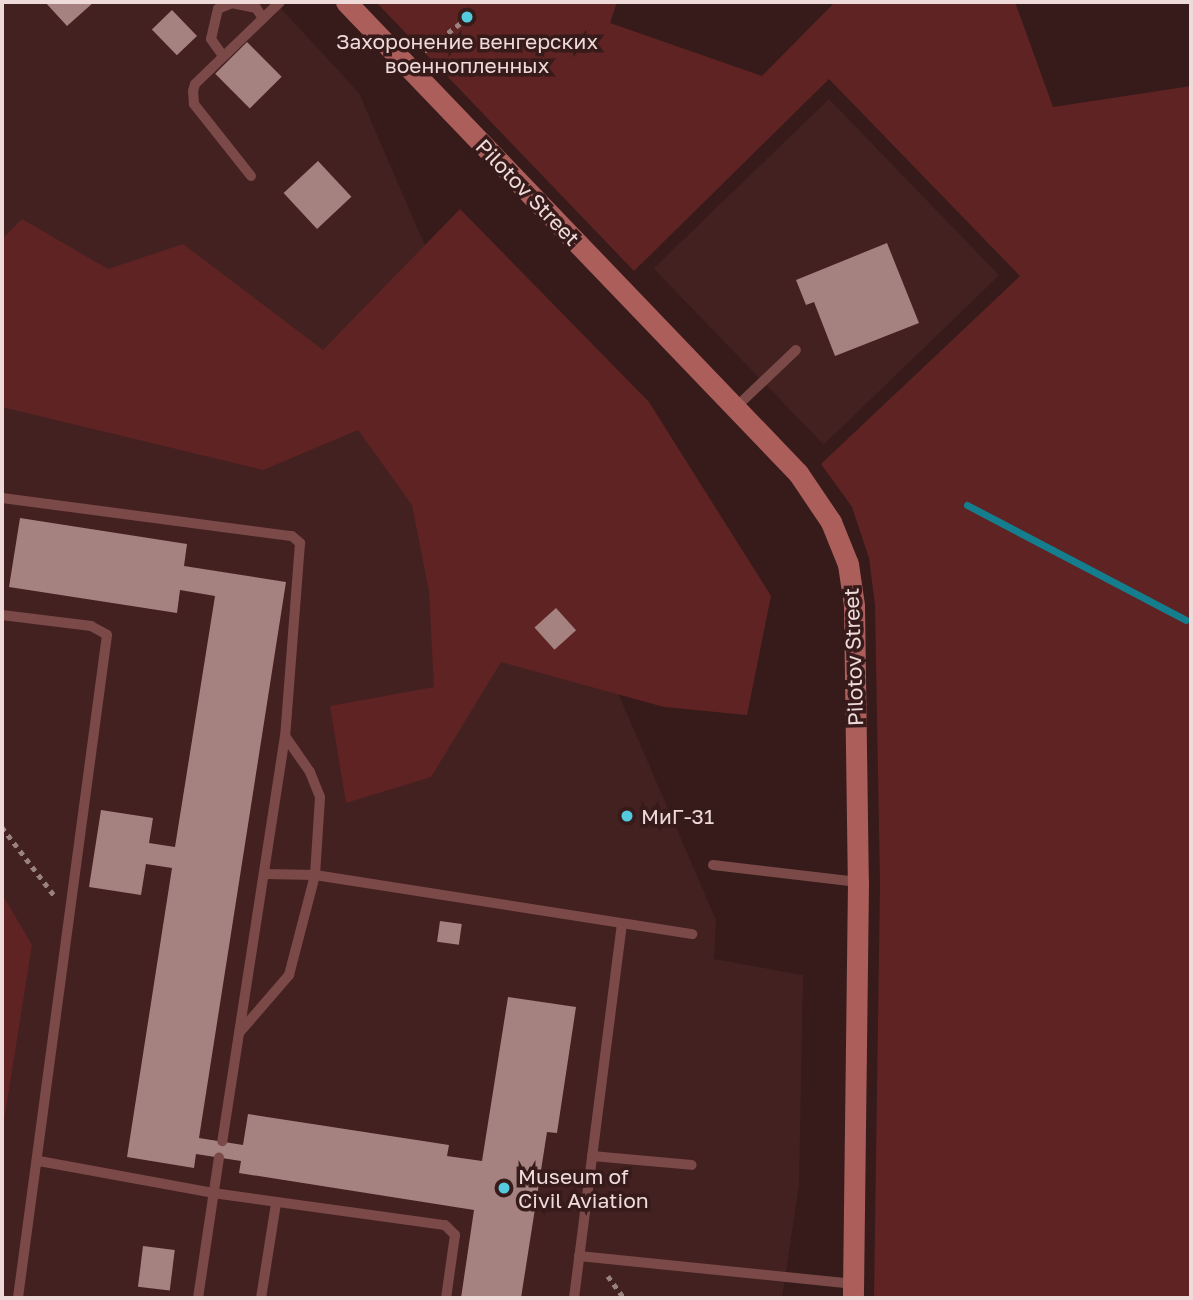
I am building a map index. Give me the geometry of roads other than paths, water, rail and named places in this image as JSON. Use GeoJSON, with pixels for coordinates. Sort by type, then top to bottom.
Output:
{"type":"FeatureCollection","features":[{"type":"Feature","properties":{"kind":"street","name":"Pilotov Street"},"geometry":{"type":"LineString","coordinates":[[346,2],[798,473],[831,522],[848,564],[854,605],[858,882],[854,1291]]}},
{"type":"Feature","properties":{"kind":"lane"},"geometry":{"type":"LineString","coordinates":[[251,176],[194,104],[195,84],[280,2]]}},
{"type":"Feature","properties":{"kind":"lane"},"geometry":{"type":"LineString","coordinates":[[223,56],[211,39],[218,9],[232,3],[256,8],[263,18]]}},
{"type":"Feature","properties":{"kind":"lane"},"geometry":{"type":"LineString","coordinates":[[735,408],[796,350]]}},
{"type":"Feature","properties":{"kind":"lane"},"geometry":{"type":"LineString","coordinates":[[2,498],[296,537],[301,547],[285,736],[222,1141]]}},
{"type":"Feature","properties":{"kind":"lane"},"geometry":{"type":"LineString","coordinates":[[2,615],[90,626],[107,635],[72,920],[18,1298]]}},
{"type":"Feature","properties":{"kind":"lane"},"geometry":{"type":"LineString","coordinates":[[239,1033],[289,975],[315,875],[320,797],[310,772],[285,736]]}},
{"type":"Feature","properties":{"kind":"lane"},"geometry":{"type":"LineString","coordinates":[[713,865],[858,882]]}},
{"type":"Feature","properties":{"kind":"lane"},"geometry":{"type":"LineString","coordinates":[[264,874],[315,875],[692,934]]}},
{"type":"Feature","properties":{"kind":"lane"},"geometry":{"type":"LineString","coordinates":[[574,1298],[622,925]]}},
{"type":"Feature","properties":{"kind":"lane"},"geometry":{"type":"LineString","coordinates":[[592,1156],[692,1165]]}},
{"type":"Feature","properties":{"kind":"lane"},"geometry":{"type":"LineString","coordinates":[[198,1298],[219,1158]]}},
{"type":"Feature","properties":{"kind":"lane"},"geometry":{"type":"LineString","coordinates":[[39,1161],[276,1203],[444,1225],[455,1235],[446,1298]]}},
{"type":"Feature","properties":{"kind":"lane"},"geometry":{"type":"LineString","coordinates":[[261,1298],[276,1203]]}},
{"type":"Feature","properties":{"kind":"lane"},"geometry":{"type":"LineString","coordinates":[[579,1256],[854,1291]]}},
{"type":"Feature","properties":{"kind":"waterway"},"geometry":{"type":"LineString","coordinates":[[967,505],[1186,620]]}},
{"type":"Feature","properties":{"kind":"place","name":"Захоронение венгерских военнопленных"},"geometry":{"type":"Point","coordinates":[467,17]}},
{"type":"Feature","properties":{"kind":"place","name":"МиГ-31"},"geometry":{"type":"Point","coordinates":[627,816]}},
{"type":"Feature","properties":{"kind":"place","name":"Museum of Civil Aviation"},"geometry":{"type":"Point","coordinates":[504,1188]}}]}
